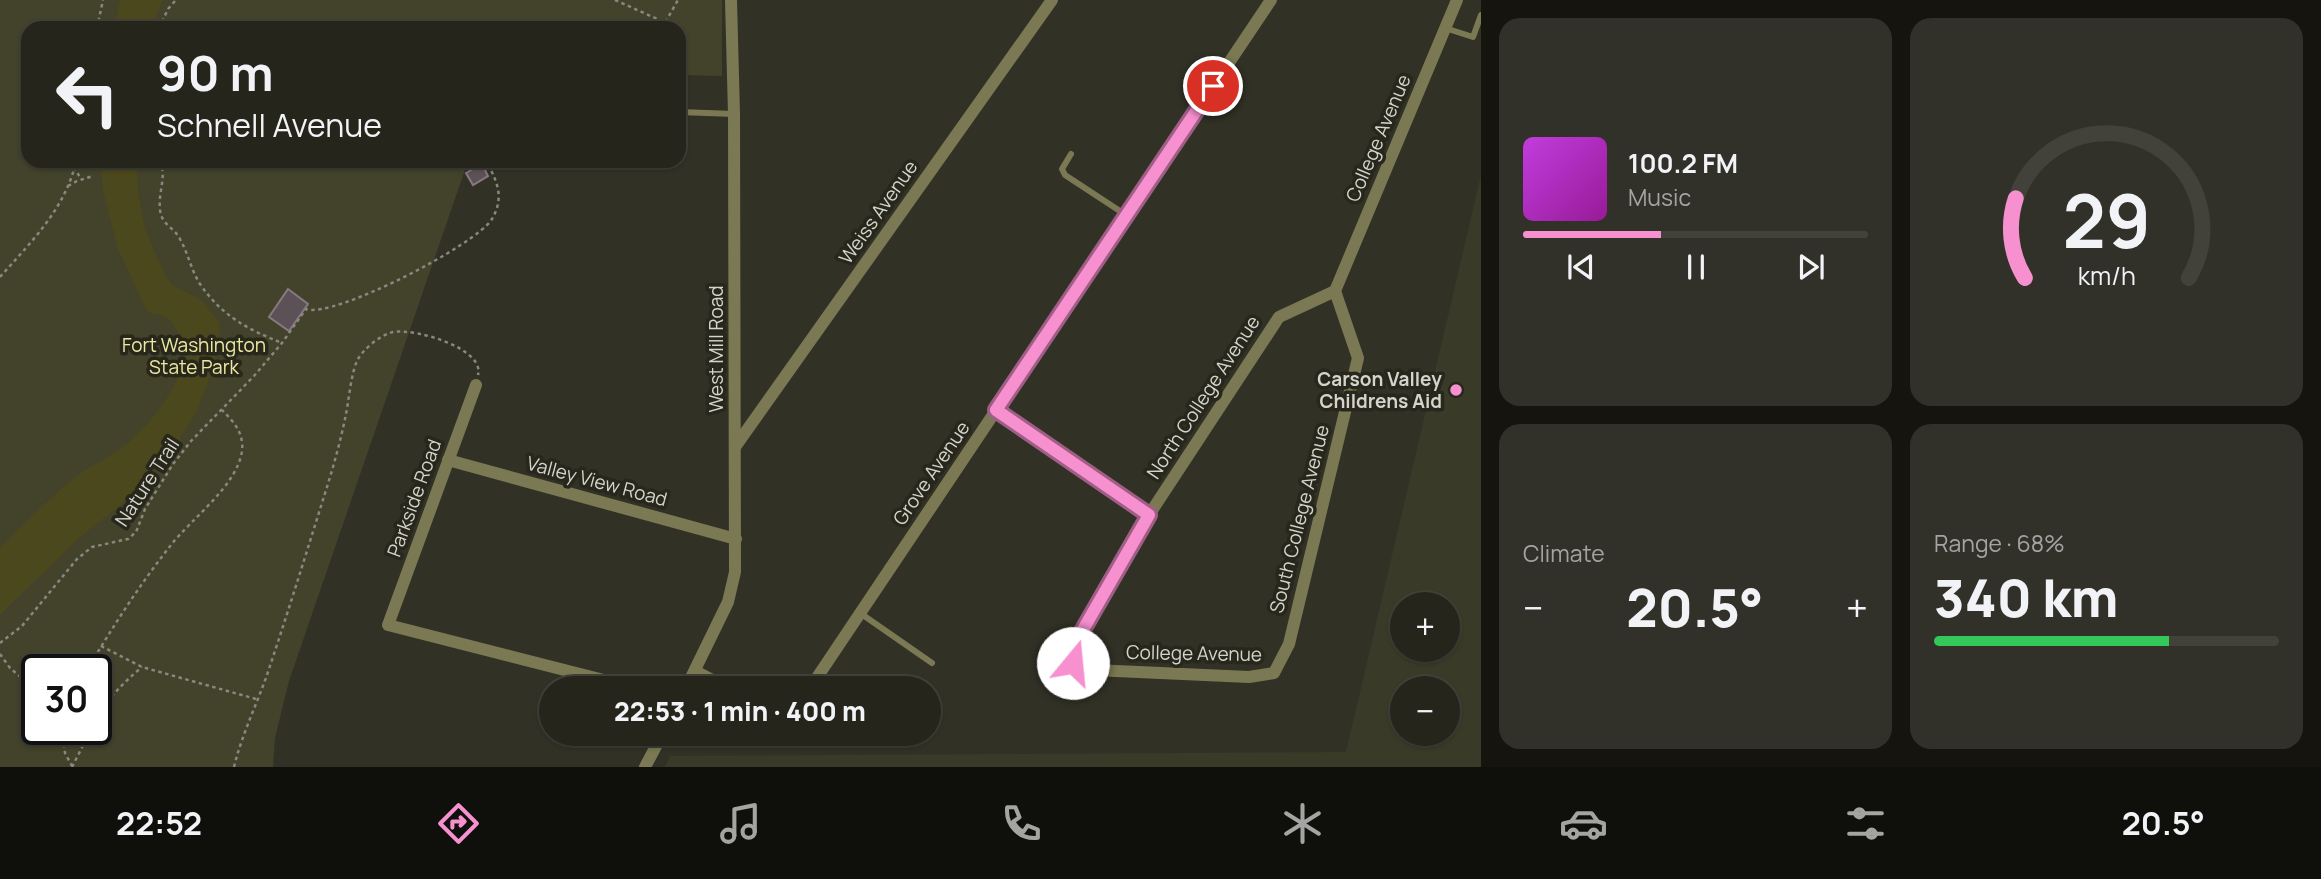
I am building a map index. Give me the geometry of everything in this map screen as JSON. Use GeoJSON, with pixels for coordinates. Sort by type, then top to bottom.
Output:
{"type":"FeatureCollection","features":[{"type":"Feature","properties":{"kind":"street","name":"West Mill Road"},"geometry":{"type":"LineString","coordinates":[[692,676],[733,586],[736,539],[731,0]]}},
{"type":"Feature","properties":{"kind":"street","name":"Weiss Avenue"},"geometry":{"type":"LineString","coordinates":[[735,447],[1052,0]]}},
{"type":"Feature","properties":{"kind":"street","name":"Grove Avenue"},"geometry":{"type":"LineString","coordinates":[[818,676],[1270,0]]}},
{"type":"Feature","properties":{"kind":"street","name":"College Avenue"},"geometry":{"type":"LineString","coordinates":[[1335,291],[1457,0]]}},
{"type":"Feature","properties":{"kind":"street","name":"North College Avenue"},"geometry":{"type":"LineString","coordinates":[[1073,663],[1073,647],[1149,515],[1279,317],[1335,291]]}},
{"type":"Feature","properties":{"kind":"street","name":"South College Avenue"},"geometry":{"type":"LineString","coordinates":[[1275,673],[1289,644],[1358,358],[1335,291]]}},
{"type":"Feature","properties":{"kind":"street","name":"Parkside Road"},"geometry":{"type":"LineString","coordinates":[[476,386],[388,625],[588,676]]}},
{"type":"Feature","properties":{"kind":"street"},"geometry":{"type":"LineString","coordinates":[[996,410],[1149,515]]}},
{"type":"Feature","properties":{"kind":"street","name":"Valley View Road"},"geometry":{"type":"LineString","coordinates":[[448,460],[736,539]]}},
{"type":"Feature","properties":{"kind":"street","name":"College Avenue"},"geometry":{"type":"LineString","coordinates":[[1073,663],[1094,670],[1249,677],[1275,673]]}},
{"type":"Feature","properties":{"kind":"street"},"geometry":{"type":"LineString","coordinates":[[695,671],[704,676]]}},
{"type":"Feature","properties":{"kind":"street"},"geometry":{"type":"LineString","coordinates":[[645,767],[656,746]]}},
{"type":"Feature","properties":{"kind":"lane"},"geometry":{"type":"LineString","coordinates":[[1445,28],[1472,37],[1481,15]]}},
{"type":"Feature","properties":{"kind":"lane"},"geometry":{"type":"LineString","coordinates":[[686,112],[734,114]]}},
{"type":"Feature","properties":{"kind":"lane"},"geometry":{"type":"LineString","coordinates":[[1071,154],[1062,169],[1065,175],[1126,215]]}},
{"type":"Feature","properties":{"kind":"lane"},"geometry":{"type":"LineString","coordinates":[[860,613],[932,663]]}},
{"type":"Feature","properties":{"kind":"path"},"geometry":{"type":"LineString","coordinates":[[98,21],[103,0]]}},
{"type":"Feature","properties":{"kind":"path"},"geometry":{"type":"LineString","coordinates":[[162,21],[168,9],[177,0]]}},
{"type":"Feature","properties":{"kind":"path"},"geometry":{"type":"LineString","coordinates":[[615,0],[662,21]]}},
{"type":"Feature","properties":{"kind":"path"},"geometry":{"type":"LineString","coordinates":[[665,21],[678,0]]}},
{"type":"Feature","properties":{"kind":"path"},"geometry":{"type":"LineString","coordinates":[[0,277],[47,222],[68,186],[74,168]]}},
{"type":"Feature","properties":{"kind":"path"},"geometry":{"type":"LineString","coordinates":[[75,168],[81,179]]}},
{"type":"Feature","properties":{"kind":"path"},"geometry":{"type":"LineString","coordinates":[[163,168],[160,209],[164,223],[179,236],[199,282],[221,309],[246,328],[282,343]]}},
{"type":"Feature","properties":{"kind":"path","name":"Nature Trail"},"geometry":{"type":"LineString","coordinates":[[0,643],[22,626],[77,559],[93,547],[128,539],[136,532],[145,509],[173,464],[282,343],[306,309],[319,310],[381,288],[427,266],[476,236],[491,221],[499,201],[499,187],[487,169],[490,168]]}},
{"type":"Feature","properties":{"kind":"path"},"geometry":{"type":"LineString","coordinates":[[68,186],[93,176]]}},
{"type":"Feature","properties":{"kind":"path"},"geometry":{"type":"LineString","coordinates":[[233,767],[266,676],[328,484],[356,362],[369,346],[391,332],[412,331],[470,355],[480,370],[476,386]]}},
{"type":"Feature","properties":{"kind":"path"},"geometry":{"type":"LineString","coordinates":[[96,654],[172,544],[230,479],[242,454],[242,438],[236,425],[222,410]]}},
{"type":"Feature","properties":{"kind":"path"},"geometry":{"type":"LineString","coordinates":[[101,646],[142,667],[257,699]]}},
{"type":"Feature","properties":{"kind":"path"},"geometry":{"type":"LineString","coordinates":[[0,654],[21,677]]}},
{"type":"Feature","properties":{"kind":"path"},"geometry":{"type":"LineString","coordinates":[[112,695],[142,667]]}},
{"type":"Feature","properties":{"kind":"path"},"geometry":{"type":"LineString","coordinates":[[64,745],[72,767]]}},
{"type":"Feature","properties":{"kind":"path"},"geometry":{"type":"LineString","coordinates":[[72,767],[83,745]]}},
{"type":"Feature","properties":{"kind":"shaded area"},"geometry":{"type":"Polygon","coordinates":[[[120,0],[163,0],[154,21],[116,21],[120,0]]]}},
{"type":"Feature","properties":{"kind":"shaded area"},"geometry":{"type":"Polygon","coordinates":[[[101,168],[137,168],[138,192],[145,229],[164,272],[172,285],[200,299],[219,322],[219,345],[197,410],[177,443],[122,504],[80,537],[0,615],[0,548],[68,483],[119,450],[147,424],[168,396],[182,364],[183,349],[174,325],[161,315],[151,314],[145,307],[118,249],[103,191],[101,168]]]}},
{"type":"Feature","properties":{"kind":"shaded area","name":"Carson Valley Childrens Aid"},"geometry":{"type":"Polygon","coordinates":[[[1481,175],[1481,767],[665,767],[670,756],[1346,752],[1481,175]]]}},
{"type":"Feature","properties":{"kind":"green space","name":"Fort Washington State Park"},"geometry":{"type":"Polygon","coordinates":[[[0,0],[722,0],[722,76],[686,75],[686,21],[21,21],[21,168],[466,168],[289,681],[275,738],[273,767],[0,767],[0,0]]]}},
{"type":"Feature","properties":{"kind":"building"},"geometry":{"type":"Polygon","coordinates":[[[475,168],[484,168],[488,176],[473,185],[466,173],[475,168]]]}},
{"type":"Feature","properties":{"kind":"building"},"geometry":{"type":"Polygon","coordinates":[[[288,289],[308,304],[289,331],[269,317],[288,289]]]}},
{"type":"Feature","properties":{"kind":"place","name":"Carson Valley Childrens Aid"},"geometry":{"type":"Point","coordinates":[1456,390]}},
{"type":"Feature","properties":{"kind":"route"},"geometry":{"type":"LineString","coordinates":[[1073,663],[1073,647],[1149,515],[996,410],[1213,86]]}}]}
